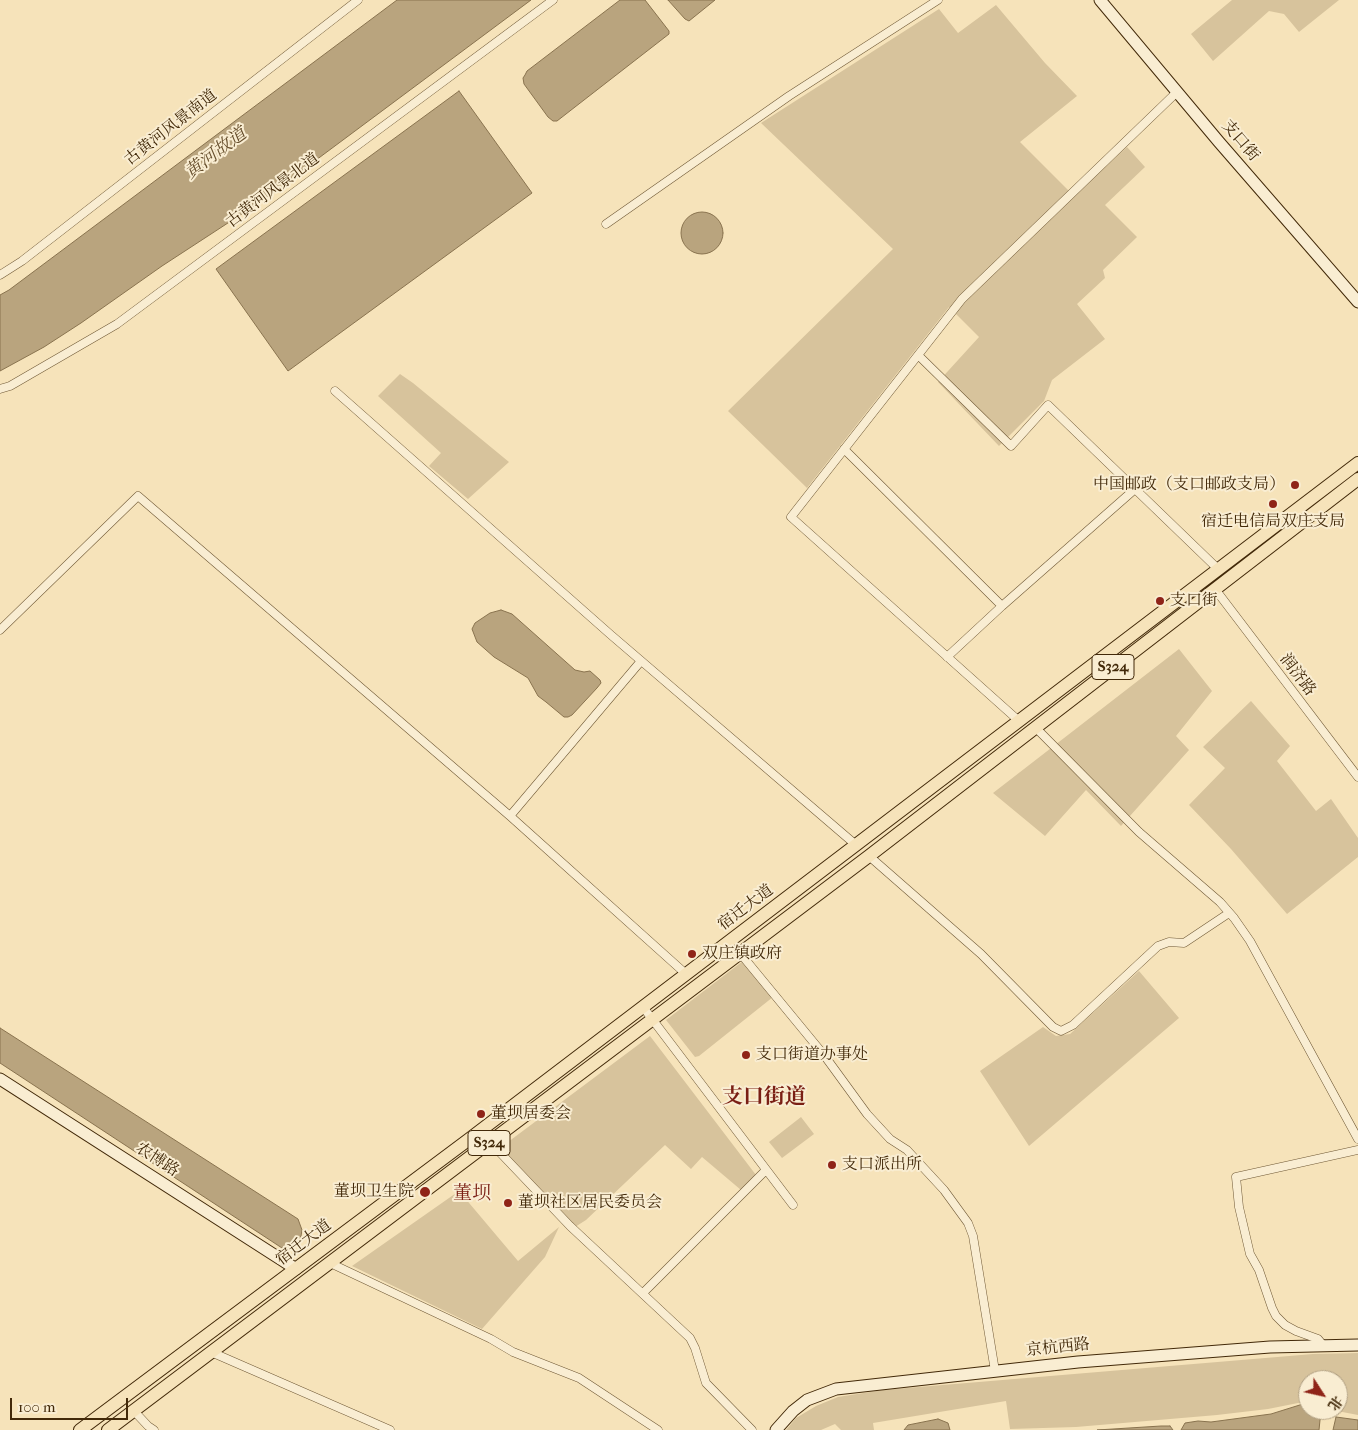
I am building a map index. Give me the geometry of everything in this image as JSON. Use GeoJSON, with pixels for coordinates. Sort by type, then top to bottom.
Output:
{"type":"FeatureCollection","features":[{"type":"Feature","properties":{"kind":"main road","name":"宿迁大道"},"geometry":{"type":"LineString","coordinates":[[80,1430],[856,846],[1358,462]]}},
{"type":"Feature","properties":{"kind":"main road","name":"宿迁大道"},"geometry":{"type":"LineString","coordinates":[[108,1430],[869,856],[1358,480]]}},
{"type":"Feature","properties":{"kind":"street","name":"古黄河风景南道"},"geometry":{"type":"LineString","coordinates":[[0,275],[22,261],[358,0]]}},
{"type":"Feature","properties":{"kind":"street","name":"古黄河风景北道"},"geometry":{"type":"LineString","coordinates":[[0,389],[10,386],[117,324],[553,0]]}},
{"type":"Feature","properties":{"kind":"street"},"geometry":{"type":"LineString","coordinates":[[606,224],[782,101],[938,0]]}},
{"type":"Feature","properties":{"kind":"street","name":"支口街"},"geometry":{"type":"LineString","coordinates":[[1100,0],[1358,302]]}},
{"type":"Feature","properties":{"kind":"street"},"geometry":{"type":"LineString","coordinates":[[1019,721],[791,517],[962,299],[1177,92]]}},
{"type":"Feature","properties":{"kind":"street"},"geometry":{"type":"LineString","coordinates":[[918,355],[1011,446],[1048,405],[1218,569]]}},
{"type":"Feature","properties":{"kind":"street"},"geometry":{"type":"LineString","coordinates":[[335,391],[641,661],[856,846]]}},
{"type":"Feature","properties":{"kind":"street"},"geometry":{"type":"LineString","coordinates":[[844,449],[1002,606]]}},
{"type":"Feature","properties":{"kind":"street"},"geometry":{"type":"LineString","coordinates":[[947,656],[1135,489]]}},
{"type":"Feature","properties":{"kind":"street"},"geometry":{"type":"LineString","coordinates":[[0,630],[138,496],[510,816],[686,974]]}},
{"type":"Feature","properties":{"kind":"street","name":"润济路"},"geometry":{"type":"LineString","coordinates":[[1215,589],[1358,777]]}},
{"type":"Feature","properties":{"kind":"street"},"geometry":{"type":"LineString","coordinates":[[510,816],[641,661]]}},
{"type":"Feature","properties":{"kind":"street"},"geometry":{"type":"LineString","coordinates":[[1035,727],[1139,832],[1220,902],[1229,913],[1250,941],[1358,1139]]}},
{"type":"Feature","properties":{"kind":"street"},"geometry":{"type":"LineString","coordinates":[[869,856],[981,954],[1054,1027],[1061,1031],[1073,1025],[1158,946],[1169,942],[1184,943],[1229,913]]}},
{"type":"Feature","properties":{"kind":"street"},"geometry":{"type":"LineString","coordinates":[[740,953],[824,1055],[868,1114],[890,1139],[907,1150],[949,1197],[968,1223],[973,1236],[995,1371]]}},
{"type":"Feature","properties":{"kind":"street"},"geometry":{"type":"LineString","coordinates":[[643,1007],[793,1205]]}},
{"type":"Feature","properties":{"kind":"street","name":"农博路"},"geometry":{"type":"LineString","coordinates":[[0,1079],[296,1269]]}},
{"type":"Feature","properties":{"kind":"street"},"geometry":{"type":"LineString","coordinates":[[490,1142],[570,1226],[644,1293],[690,1338],[706,1383],[752,1430]]}},
{"type":"Feature","properties":{"kind":"street"},"geometry":{"type":"LineString","coordinates":[[1323,1345],[1318,1339],[1296,1331],[1276,1316],[1250,1254],[1239,1207],[1236,1177],[1358,1150]]}},
{"type":"Feature","properties":{"kind":"street"},"geometry":{"type":"LineString","coordinates":[[644,1293],[766,1170]]}},
{"type":"Feature","properties":{"kind":"street"},"geometry":{"type":"LineString","coordinates":[[330,1263],[483,1335],[513,1352],[580,1378],[658,1430]]}},
{"type":"Feature","properties":{"kind":"street","name":"京杭西路"},"geometry":{"type":"LineString","coordinates":[[776,1430],[793,1411],[807,1400],[836,1389],[1078,1362],[1270,1347],[1358,1345]]}},
{"type":"Feature","properties":{"kind":"street"},"geometry":{"type":"LineString","coordinates":[[211,1352],[390,1430]]}},
{"type":"Feature","properties":{"kind":"street"},"geometry":{"type":"LineString","coordinates":[[134,1410],[154,1430]]}},
{"type":"Feature","properties":{"kind":"shaded area"},"geometry":{"type":"Polygon","coordinates":[[[1232,0],[1339,0],[1299,32],[1284,14],[1269,11],[1213,61],[1191,34],[1232,0]]]}},
{"type":"Feature","properties":{"kind":"shaded area"},"geometry":{"type":"Polygon","coordinates":[[[996,5],[1045,63],[1077,96],[1020,142],[1074,196],[1127,147],[1145,167],[1105,205],[1137,237],[1103,270],[1105,278],[1077,304],[1105,339],[1052,380],[1044,401],[999,446],[938,382],[979,337],[949,307],[807,488],[728,411],[893,249],[761,123],[939,9],[958,33],[996,5]]]}},
{"type":"Feature","properties":{"kind":"shaded area"},"geometry":{"type":"Polygon","coordinates":[[[400,374],[509,462],[468,499],[429,466],[441,453],[378,396],[400,374]]]}},
{"type":"Feature","properties":{"kind":"shaded area"},"geometry":{"type":"Polygon","coordinates":[[[1179,649],[1212,691],[1176,736],[1189,750],[1121,826],[1086,790],[1045,836],[993,793],[1179,649]]]}},
{"type":"Feature","properties":{"kind":"shaded area"},"geometry":{"type":"Polygon","coordinates":[[[1251,701],[1290,746],[1277,761],[1316,811],[1331,799],[1358,838],[1358,857],[1287,914],[1231,849],[1189,805],[1225,768],[1203,747],[1251,701]]]}},
{"type":"Feature","properties":{"kind":"shaded area"},"geometry":{"type":"Polygon","coordinates":[[[743,961],[773,997],[699,1056],[695,1057],[666,1020],[743,961]]]}},
{"type":"Feature","properties":{"kind":"shaded area"},"geometry":{"type":"Polygon","coordinates":[[[1139,971],[1179,1018],[1029,1146],[980,1071],[1043,1027],[1056,1036],[1070,1034],[1139,971]]]}},
{"type":"Feature","properties":{"kind":"shaded area"},"geometry":{"type":"Polygon","coordinates":[[[650,1036],[756,1175],[741,1190],[702,1157],[691,1169],[665,1145],[586,1220],[575,1227],[500,1148],[650,1036]]]}},
{"type":"Feature","properties":{"kind":"shaded area"},"geometry":{"type":"Polygon","coordinates":[[[801,1117],[814,1134],[782,1158],[769,1142],[801,1117]]]}},
{"type":"Feature","properties":{"kind":"shaded area"},"geometry":{"type":"Polygon","coordinates":[[[459,1191],[518,1261],[559,1227],[545,1257],[482,1329],[352,1266],[459,1191]]]}},
{"type":"Feature","properties":{"kind":"shaded area"},"geometry":{"type":"Polygon","coordinates":[[[1358,1353],[1358,1415],[1348,1413],[1348,1370],[1298,1370],[1298,1403],[1268,1409],[1217,1415],[1076,1427],[1010,1429],[1006,1401],[873,1423],[874,1430],[841,1430],[835,1424],[821,1430],[786,1430],[796,1418],[816,1406],[838,1397],[883,1390],[1313,1354],[1358,1353]]]}},
{"type":"Feature","properties":{"kind":"water","name":"黄河故道"},"geometry":{"type":"Polygon","coordinates":[[[397,0],[531,0],[257,204],[162,266],[81,323],[44,347],[0,371],[0,295],[397,0]]]}},
{"type":"Feature","properties":{"kind":"water"},"geometry":{"type":"Polygon","coordinates":[[[620,0],[645,0],[669,31],[669,34],[557,121],[553,121],[524,84],[523,78],[527,71],[620,0]]]}},
{"type":"Feature","properties":{"kind":"water"},"geometry":{"type":"Polygon","coordinates":[[[668,0],[715,0],[689,21],[668,0]]]}},
{"type":"Feature","properties":{"kind":"water"},"geometry":{"type":"Polygon","coordinates":[[[459,91],[532,193],[288,371],[216,269],[459,91]]]}},
{"type":"Feature","properties":{"kind":"water"},"geometry":{"type":"Polygon","coordinates":[[[706,212],[714,215],[720,221],[723,233],[720,245],[714,251],[698,254],[690,251],[684,245],[681,229],[684,221],[690,215],[706,212]]]}},
{"type":"Feature","properties":{"kind":"water"},"geometry":{"type":"Polygon","coordinates":[[[501,610],[512,614],[575,670],[590,671],[600,680],[601,683],[597,688],[572,715],[564,717],[538,696],[528,678],[494,657],[477,642],[472,629],[475,623],[490,613],[501,610]]]}},
{"type":"Feature","properties":{"kind":"water"},"geometry":{"type":"Polygon","coordinates":[[[0,1028],[298,1219],[302,1230],[298,1241],[287,1250],[282,1248],[0,1063],[0,1028]]]}},
{"type":"Feature","properties":{"kind":"water"},"geometry":{"type":"Polygon","coordinates":[[[1298,1406],[1298,1420],[1320,1420],[1319,1430],[1181,1430],[1185,1423],[1211,1422],[1271,1414],[1298,1406]]]}},
{"type":"Feature","properties":{"kind":"water"},"geometry":{"type":"Polygon","coordinates":[[[938,1419],[948,1423],[950,1430],[904,1430],[908,1425],[938,1419]]]}},
{"type":"Feature","properties":{"kind":"water"},"geometry":{"type":"Polygon","coordinates":[[[1335,1420],[1358,1420],[1358,1430],[1333,1430],[1335,1420]]]}},
{"type":"Feature","properties":{"kind":"water"},"geometry":{"type":"Polygon","coordinates":[[[1161,1426],[1170,1426],[1173,1430],[1097,1430],[1161,1426]]]}},
{"type":"Feature","properties":{"kind":"place","name":"中国邮政（支口邮政支局）"},"geometry":{"type":"Point","coordinates":[1295,485]}},
{"type":"Feature","properties":{"kind":"place","name":"宿迁电信局双庄支局"},"geometry":{"type":"Point","coordinates":[1273,504]}},
{"type":"Feature","properties":{"kind":"place","name":"支口街"},"geometry":{"type":"Point","coordinates":[1160,601]}},
{"type":"Feature","properties":{"kind":"place","name":"双庄镇政府"},"geometry":{"type":"Point","coordinates":[692,954]}},
{"type":"Feature","properties":{"kind":"place","name":"支口街道办事处"},"geometry":{"type":"Point","coordinates":[746,1055]}},
{"type":"Feature","properties":{"kind":"place","name":"董坝居委会"},"geometry":{"type":"Point","coordinates":[481,1114]}},
{"type":"Feature","properties":{"kind":"place","name":"支口派出所"},"geometry":{"type":"Point","coordinates":[832,1165]}},
{"type":"Feature","properties":{"kind":"place","name":"董坝卫生院"},"geometry":{"type":"Point","coordinates":[425,1192]}},
{"type":"Feature","properties":{"kind":"place","name":"董坝社区居民委员会"},"geometry":{"type":"Point","coordinates":[508,1203]}},
{"type":"Feature","properties":{"kind":"district","name":"支口街道"},"geometry":{"type":"Point","coordinates":[764,1098]}},
{"type":"Feature","properties":{"kind":"district","name":"董坝"},"geometry":{"type":"Point","coordinates":[472,1194]}}]}
